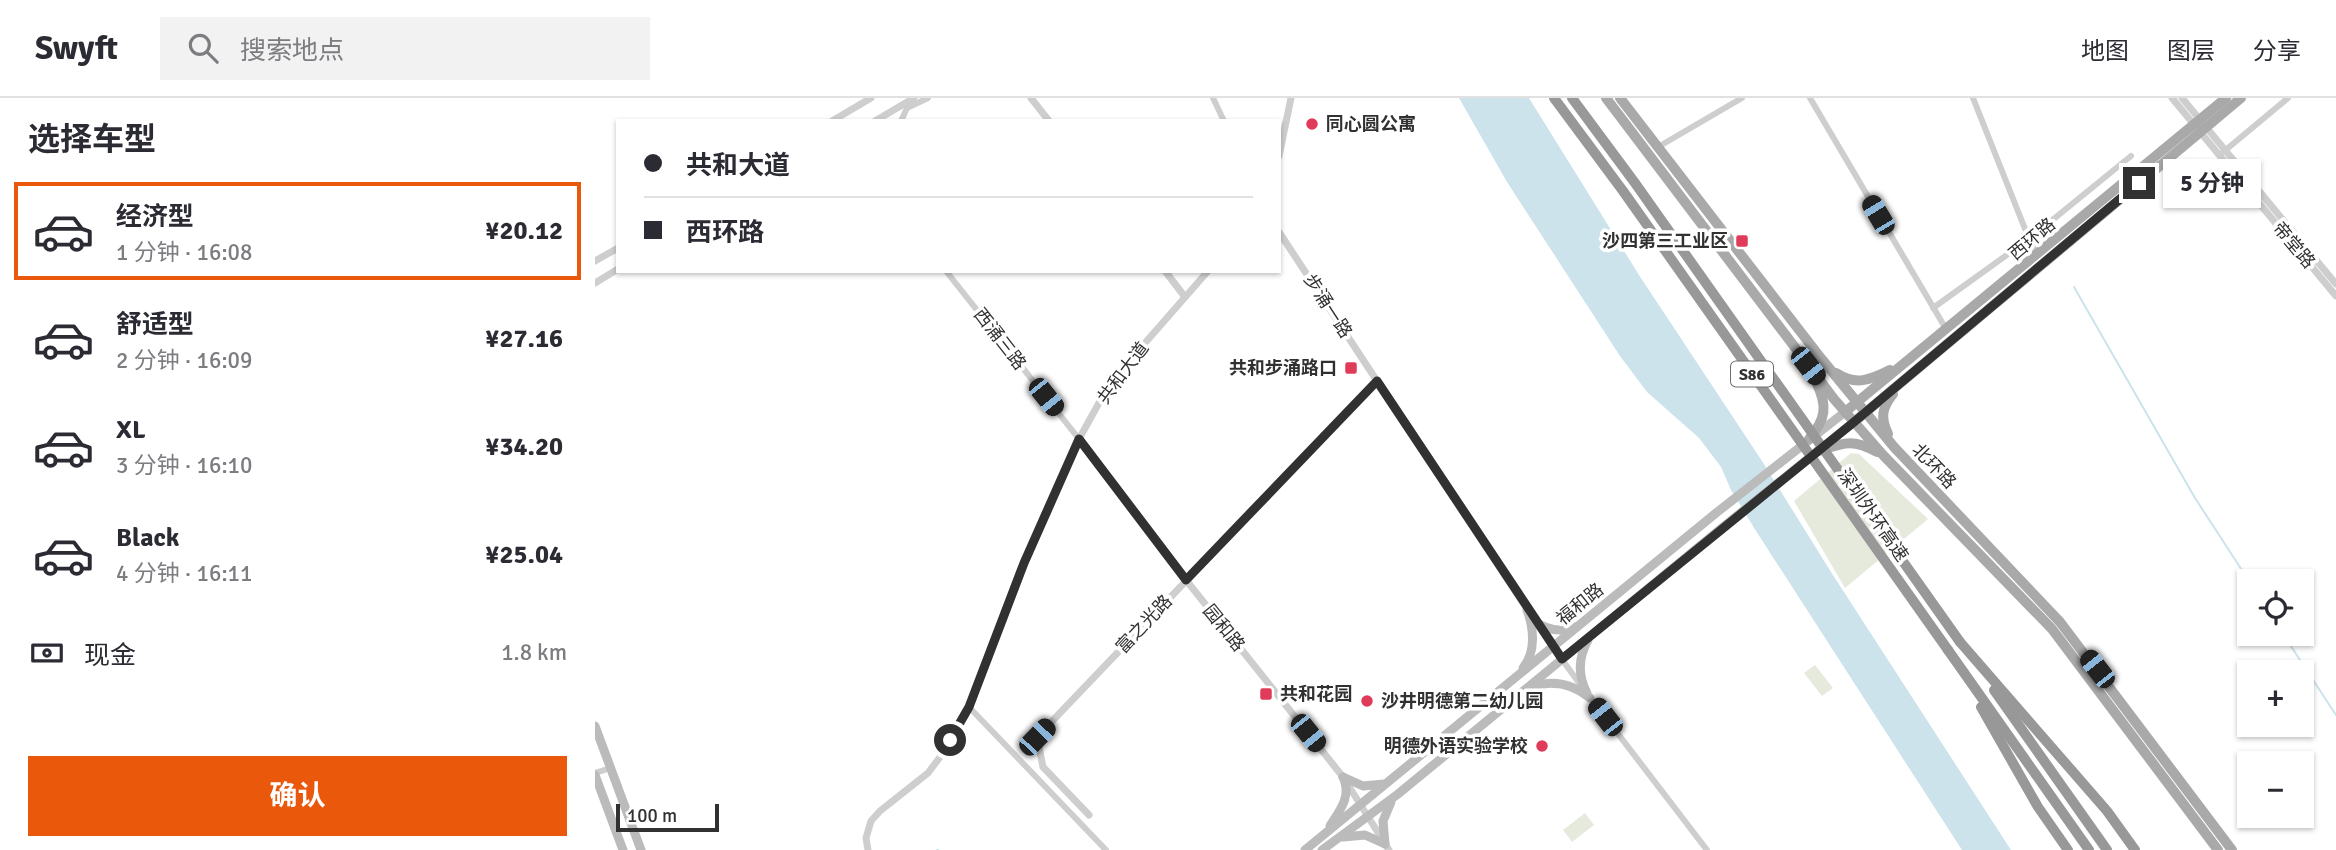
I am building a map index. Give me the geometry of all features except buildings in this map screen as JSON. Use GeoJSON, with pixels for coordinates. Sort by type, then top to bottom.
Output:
{"type":"FeatureCollection","features":[{"type":"Feature","properties":{"kind":"highway","name":"深圳外环高速"},"geometry":{"type":"LineString","coordinates":[[1554,98],[1623,191],[2089,850]]}},
{"type":"Feature","properties":{"kind":"highway","name":"深圳外环高速"},"geometry":{"type":"LineString","coordinates":[[1572,98],[1629,174],[2107,850]]}},
{"type":"Feature","properties":{"kind":"highway"},"geometry":{"type":"LineString","coordinates":[[1960,642],[2107,811],[2135,850]]}},
{"type":"Feature","properties":{"kind":"highway"},"geometry":{"type":"LineString","coordinates":[[1948,650],[2038,807],[2068,850]]}},
{"type":"Feature","properties":{"kind":"main road","name":"北环路"},"geometry":{"type":"LineString","coordinates":[[1606,98],[1845,412],[1883,455],[2052,629],[2218,850]]}},
{"type":"Feature","properties":{"kind":"main road","name":"北环路"},"geometry":{"type":"LineString","coordinates":[[1620,98],[1865,413],[2060,622],[2232,850]]}},
{"type":"Feature","properties":{"kind":"main road","name":"西环路"},"geometry":{"type":"LineString","coordinates":[[1854,422],[2200,126],[2226,98]]}},
{"type":"Feature","properties":{"kind":"main road","name":"西环路"},"geometry":{"type":"LineString","coordinates":[[1845,412],[2037,254],[2200,126],[2241,98]]}},
{"type":"Feature","properties":{"kind":"main road"},"geometry":{"type":"LineString","coordinates":[[1830,369],[1849,380],[1860,382],[1871,380],[1903,364]]}},
{"type":"Feature","properties":{"kind":"main road"},"geometry":{"type":"LineString","coordinates":[[1808,366],[1824,404],[1820,426],[1809,439]]}},
{"type":"Feature","properties":{"kind":"main road"},"geometry":{"type":"LineString","coordinates":[[1894,447],[1882,415],[1885,404],[1902,382]]}},
{"type":"Feature","properties":{"kind":"main road","name":"福和路"},"geometry":{"type":"LineString","coordinates":[[1305,850],[1716,513],[1845,412]]}},
{"type":"Feature","properties":{"kind":"main road","name":"福和路"},"geometry":{"type":"LineString","coordinates":[[1322,850],[1398,794],[1854,422]]}},
{"type":"Feature","properties":{"kind":"main road"},"geometry":{"type":"LineString","coordinates":[[1818,451],[1853,442],[1863,444],[1883,455]]}},
{"type":"Feature","properties":{"kind":"main road"},"geometry":{"type":"LineString","coordinates":[[1515,679],[1528,662],[1532,648],[1533,632],[1527,610]]}},
{"type":"Feature","properties":{"kind":"main road"},"geometry":{"type":"LineString","coordinates":[[1534,621],[1556,630],[1568,630],[1583,623]]}},
{"type":"Feature","properties":{"kind":"main road"},"geometry":{"type":"LineString","coordinates":[[1590,698],[1581,680],[1580,666],[1584,646],[1592,635]]}},
{"type":"Feature","properties":{"kind":"main road"},"geometry":{"type":"LineString","coordinates":[[1524,690],[1544,683],[1558,683],[1572,687],[1590,698]]}},
{"type":"Feature","properties":{"kind":"main road"},"geometry":{"type":"LineString","coordinates":[[595,726],[641,850]]}},
{"type":"Feature","properties":{"kind":"main road"},"geometry":{"type":"LineString","coordinates":[[595,774],[623,850]]}},
{"type":"Feature","properties":{"kind":"main road"},"geometry":{"type":"LineString","coordinates":[[1343,777],[1363,786],[1389,783]]}},
{"type":"Feature","properties":{"kind":"main road"},"geometry":{"type":"LineString","coordinates":[[1325,833],[1345,800],[1347,788],[1343,777]]}},
{"type":"Feature","properties":{"kind":"main road"},"geometry":{"type":"LineString","coordinates":[[1387,847],[1383,821],[1388,806],[1398,794]]}},
{"type":"Feature","properties":{"kind":"main road"},"geometry":{"type":"LineString","coordinates":[[1336,839],[1358,835],[1372,837],[1387,847]]}},
{"type":"Feature","properties":{"kind":"street"},"geometry":{"type":"LineString","coordinates":[[835,119],[871,98]]}},
{"type":"Feature","properties":{"kind":"street"},"geometry":{"type":"LineString","coordinates":[[878,119],[914,98]]}},
{"type":"Feature","properties":{"kind":"street"},"geometry":{"type":"LineString","coordinates":[[902,119],[907,108],[928,98]]}},
{"type":"Feature","properties":{"kind":"street"},"geometry":{"type":"LineString","coordinates":[[1031,98],[1047,119]]}},
{"type":"Feature","properties":{"kind":"street"},"geometry":{"type":"LineString","coordinates":[[1213,98],[1223,119]]}},
{"type":"Feature","properties":{"kind":"street"},"geometry":{"type":"LineString","coordinates":[[1281,146],[1291,98]]}},
{"type":"Feature","properties":{"kind":"street"},"geometry":{"type":"LineString","coordinates":[[1658,147],[1742,98]]}},
{"type":"Feature","properties":{"kind":"street"},"geometry":{"type":"LineString","coordinates":[[1810,98],[1946,329]]}},
{"type":"Feature","properties":{"kind":"street"},"geometry":{"type":"LineString","coordinates":[[1973,98],[2037,254]]}},
{"type":"Feature","properties":{"kind":"street","name":"帝堂路"},"geometry":{"type":"LineString","coordinates":[[2172,98],[2200,126],[2336,284]]}},
{"type":"Feature","properties":{"kind":"street"},"geometry":{"type":"LineString","coordinates":[[2222,152],[2287,98]]}},
{"type":"Feature","properties":{"kind":"street","name":"帝堂路"},"geometry":{"type":"LineString","coordinates":[[2183,99],[2200,126]]}},
{"type":"Feature","properties":{"kind":"street","name":"帝堂路"},"geometry":{"type":"LineString","coordinates":[[2222,152],[2336,296]]}},
{"type":"Feature","properties":{"kind":"street"},"geometry":{"type":"LineString","coordinates":[[1933,308],[2029,239],[2131,156]]}},
{"type":"Feature","properties":{"kind":"street","name":"步涌一路"},"geometry":{"type":"LineString","coordinates":[[1281,235],[1377,381]]}},
{"type":"Feature","properties":{"kind":"street"},"geometry":{"type":"LineString","coordinates":[[595,261],[616,249]]}},
{"type":"Feature","properties":{"kind":"street"},"geometry":{"type":"LineString","coordinates":[[595,282],[616,270]]}},
{"type":"Feature","properties":{"kind":"street","name":"西涌三路"},"geometry":{"type":"LineString","coordinates":[[948,273],[1079,439]]}},
{"type":"Feature","properties":{"kind":"street"},"geometry":{"type":"LineString","coordinates":[[1167,273],[1185,297]]}},
{"type":"Feature","properties":{"kind":"street","name":"共和大道"},"geometry":{"type":"LineString","coordinates":[[868,850],[866,838],[871,821],[880,810],[928,773],[969,707],[1024,563],[1079,439],[1111,383],[1206,273]]}},
{"type":"Feature","properties":{"kind":"street"},"geometry":{"type":"LineString","coordinates":[[1377,381],[1534,621],[1707,850]]}},
{"type":"Feature","properties":{"kind":"street","name":"富之光路"},"geometry":{"type":"LineString","coordinates":[[1089,815],[1043,766],[1037,737],[1377,381]]}},
{"type":"Feature","properties":{"kind":"street","name":"园和路"},"geometry":{"type":"LineString","coordinates":[[1079,439],[1186,580],[1343,777],[1387,847]]}},
{"type":"Feature","properties":{"kind":"street"},"geometry":{"type":"LineString","coordinates":[[969,707],[1107,850]]}},
{"type":"Feature","properties":{"kind":"street"},"geometry":{"type":"LineString","coordinates":[[595,774],[611,768]]}},
{"type":"Feature","properties":{"kind":"shaded area"},"geometry":{"type":"Polygon","coordinates":[[[1851,453],[1859,454],[1928,519],[1845,588],[1794,501],[1851,453]]]}},
{"type":"Feature","properties":{"kind":"shaded area"},"geometry":{"type":"Polygon","coordinates":[[[1815,665],[1833,688],[1822,696],[1804,673],[1815,665]]]}},
{"type":"Feature","properties":{"kind":"shaded area"},"geometry":{"type":"Polygon","coordinates":[[[1585,813],[1594,825],[1572,842],[1563,830],[1585,813]]]}},
{"type":"Feature","properties":{"kind":"water"},"geometry":{"type":"Polygon","coordinates":[[[1459,98],[1529,98],[1639,275],[1762,461],[2011,850],[1962,850],[1756,531],[1731,490],[1721,467],[1699,438],[1647,392],[1620,356],[1507,182],[1459,98]]]}},
{"type":"Feature","properties":{"kind":"waterway"},"geometry":{"type":"LineString","coordinates":[[2074,287],[2195,498],[2241,569]]}},
{"type":"Feature","properties":{"kind":"waterway"},"geometry":{"type":"LineString","coordinates":[[2291,646],[2336,715]]}},
{"type":"Feature","properties":{"kind":"place","name":"同心圆公寓"},"geometry":{"type":"Point","coordinates":[1312,124]}},
{"type":"Feature","properties":{"kind":"place","name":"沙四第三工业区"},"geometry":{"type":"Point","coordinates":[1742,241]}},
{"type":"Feature","properties":{"kind":"place","name":"共和步涌路口"},"geometry":{"type":"Point","coordinates":[1351,368]}},
{"type":"Feature","properties":{"kind":"place","name":"共和花园"},"geometry":{"type":"Point","coordinates":[1266,694]}},
{"type":"Feature","properties":{"kind":"place","name":"沙井明德第二幼儿园"},"geometry":{"type":"Point","coordinates":[1367,701]}},
{"type":"Feature","properties":{"kind":"place","name":"明德外语实验学校"},"geometry":{"type":"Point","coordinates":[1542,746]}},
{"type":"Feature","properties":{"kind":"route"},"geometry":{"type":"LineString","coordinates":[[950,740],[969,707],[1024,563],[1079,439],[1186,580],[1377,381],[1534,621],[1562,659],[1854,422],[2139,183]]}}]}
